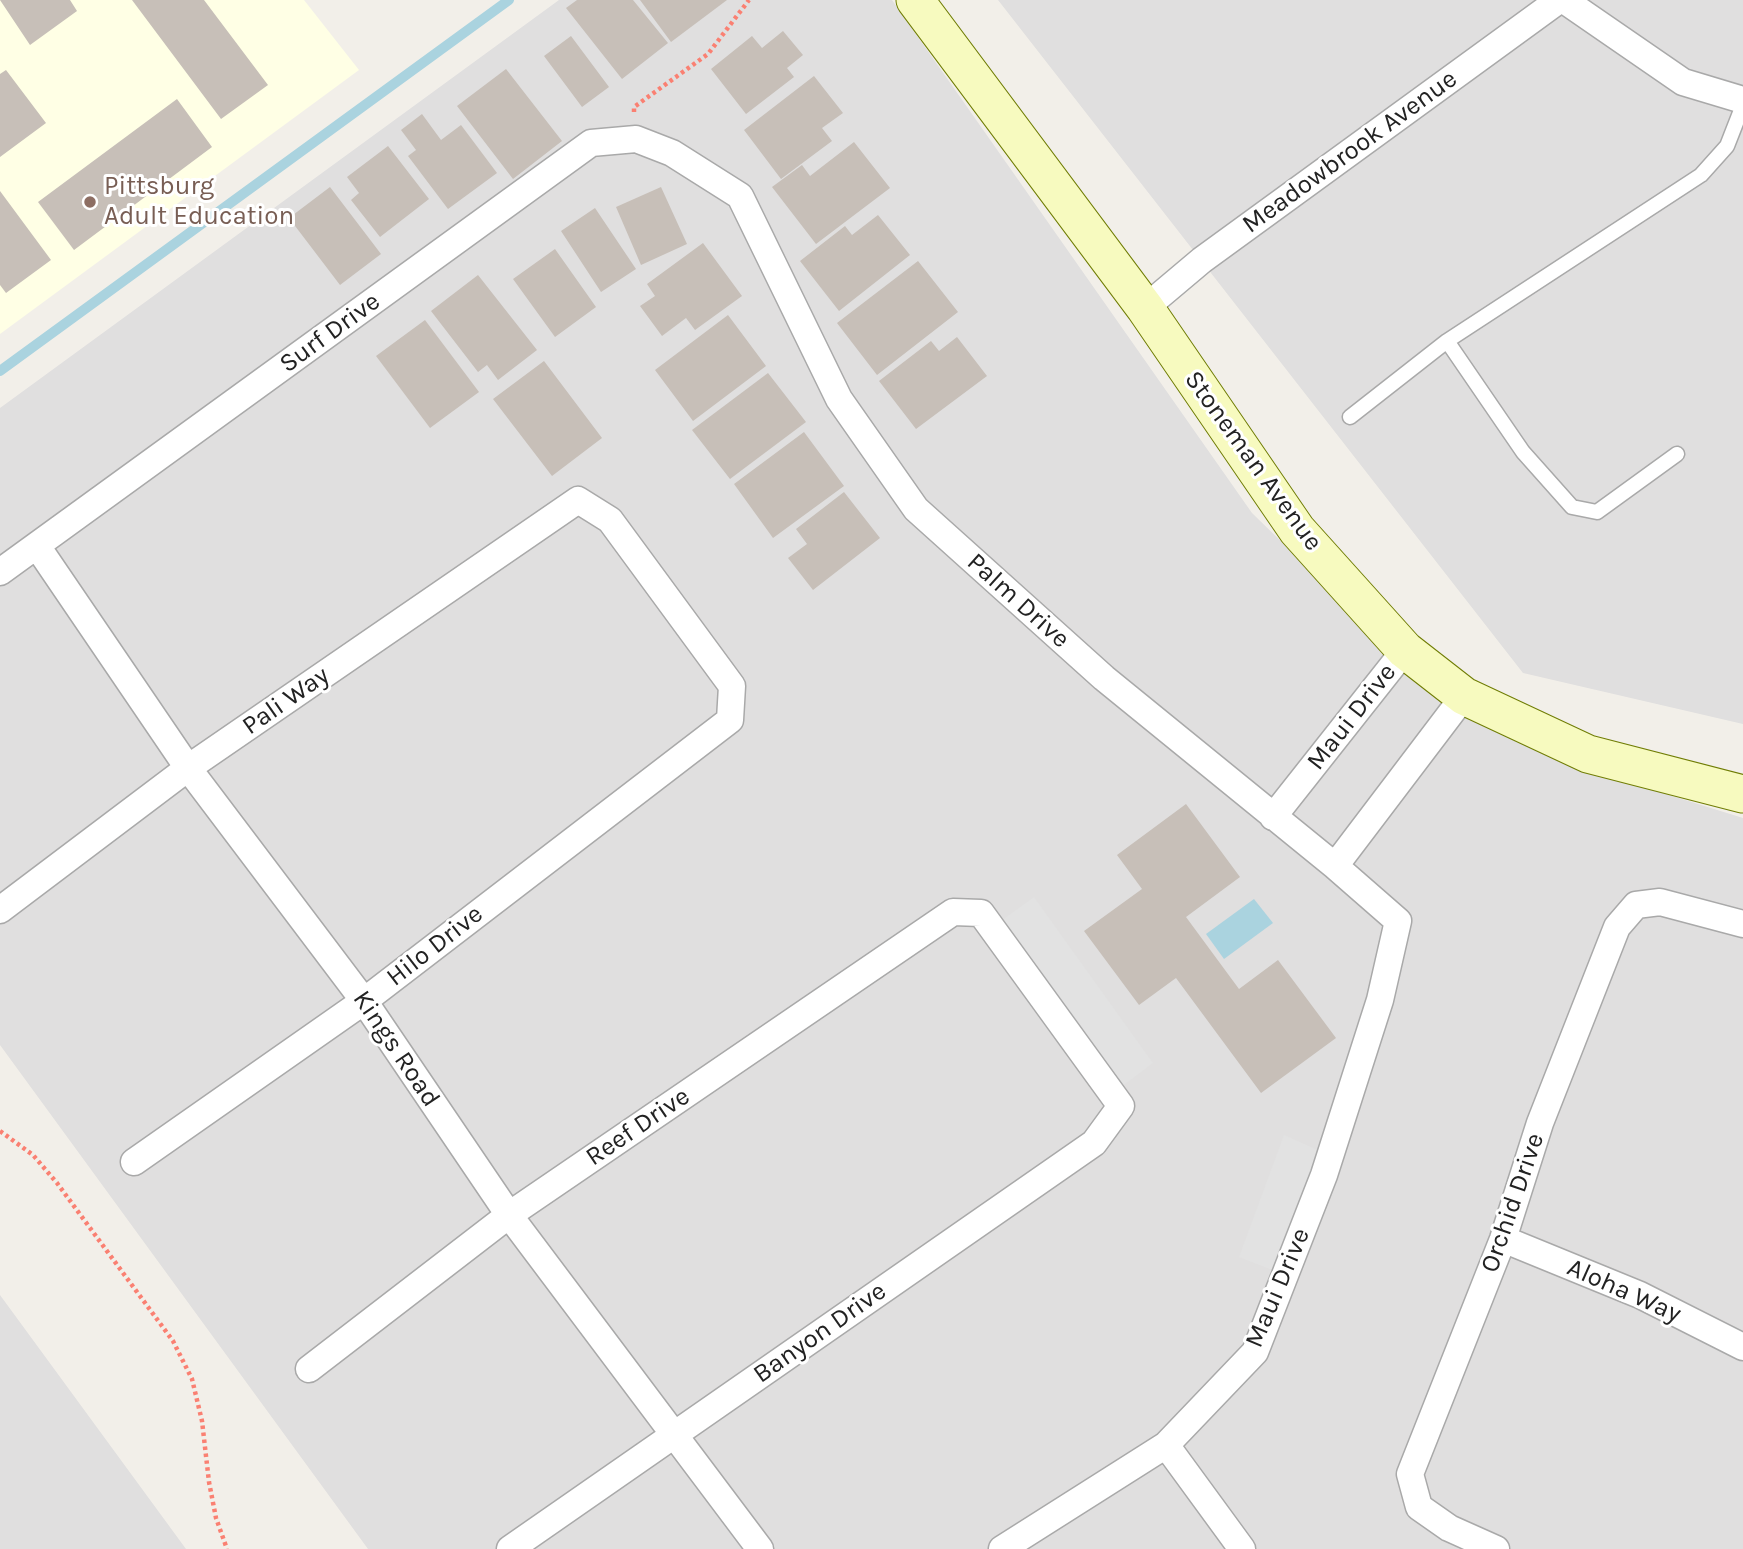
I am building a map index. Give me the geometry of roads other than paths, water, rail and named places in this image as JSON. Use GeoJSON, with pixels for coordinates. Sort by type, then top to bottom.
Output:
{"type":"FeatureCollection","features":[{"type":"Feature","properties":{"kind":"street","name":"Stoneman Avenue"},"geometry":{"type":"LineString","coordinates":[[915,0],[1145,308],[1297,530],[1405,650],[1464,696],[1588,754],[1743,794]]}},
{"type":"Feature","properties":{"kind":"street","name":"Meadowbrook Avenue"},"geometry":{"type":"LineString","coordinates":[[1145,308],[1213,252],[1562,0]]}},
{"type":"Feature","properties":{"kind":"street"},"geometry":{"type":"LineString","coordinates":[[1562,0],[1683,82],[1743,102]]}},
{"type":"Feature","properties":{"kind":"street","name":"Surf Drive"},"geometry":{"type":"LineString","coordinates":[[0,572],[591,143],[636,139],[672,153]]}},
{"type":"Feature","properties":{"kind":"street","name":"Palm Drive"},"geometry":{"type":"LineString","coordinates":[[672,153],[740,196],[839,399],[916,509],[1104,678],[1335,866],[1398,921],[1380,1000]]}},
{"type":"Feature","properties":{"kind":"street","name":"Pali Way"},"geometry":{"type":"LineString","coordinates":[[0,910],[188,768],[578,500],[610,520],[732,686],[730,720]]}},
{"type":"Feature","properties":{"kind":"street","name":"Kings Road"},"geometry":{"type":"LineString","coordinates":[[37,547],[188,768],[364,1001],[509,1215],[760,1549]]}},
{"type":"Feature","properties":{"kind":"street","name":"Maui Drive"},"geometry":{"type":"LineString","coordinates":[[1273,817],[1405,650]]}},
{"type":"Feature","properties":{"kind":"street"},"geometry":{"type":"LineString","coordinates":[[1335,866],[1464,696]]}},
{"type":"Feature","properties":{"kind":"street","name":"Hilo Drive"},"geometry":{"type":"LineString","coordinates":[[134,1162],[364,1001],[730,720]]}},
{"type":"Feature","properties":{"kind":"street","name":"Orchid Drive"},"geometry":{"type":"LineString","coordinates":[[1496,1549],[1449,1528],[1419,1507],[1410,1474],[1503,1239],[1540,1123],[1617,927],[1636,905],[1660,902],[1743,924]]}},
{"type":"Feature","properties":{"kind":"street","name":"Reef Drive"},"geometry":{"type":"LineString","coordinates":[[309,1369],[509,1215],[953,912],[981,913],[1121,1106]]}},
{"type":"Feature","properties":{"kind":"street","name":"Maui Drive"},"geometry":{"type":"LineString","coordinates":[[1002,1549],[1166,1445],[1255,1352],[1324,1175],[1380,1000]]}},
{"type":"Feature","properties":{"kind":"street","name":"Banyon Drive"},"geometry":{"type":"LineString","coordinates":[[510,1549],[1094,1143],[1121,1106]]}},
{"type":"Feature","properties":{"kind":"street","name":"Aloha Way"},"geometry":{"type":"LineString","coordinates":[[1503,1239],[1640,1295],[1743,1347]]}},
{"type":"Feature","properties":{"kind":"street"},"geometry":{"type":"LineString","coordinates":[[1166,1445],[1242,1549]]}},
{"type":"Feature","properties":{"kind":"lane"},"geometry":{"type":"LineString","coordinates":[[1350,417],[1447,341],[1701,175],[1727,146],[1743,102]]}},
{"type":"Feature","properties":{"kind":"lane"},"geometry":{"type":"LineString","coordinates":[[1447,341],[1523,453],[1572,507],[1597,512],[1677,454]]}},
{"type":"Feature","properties":{"kind":"water"},"geometry":{"type":"Polygon","coordinates":[[[1254,899],[1273,923],[1224,959],[1206,934],[1254,899]]]}},
{"type":"Feature","properties":{"kind":"waterway"},"geometry":{"type":"LineString","coordinates":[[0,371],[509,0]]}},
{"type":"Feature","properties":{"kind":"place","name":"Pittsburg Adult Education"},"geometry":{"type":"Point","coordinates":[90,202]}}]}
